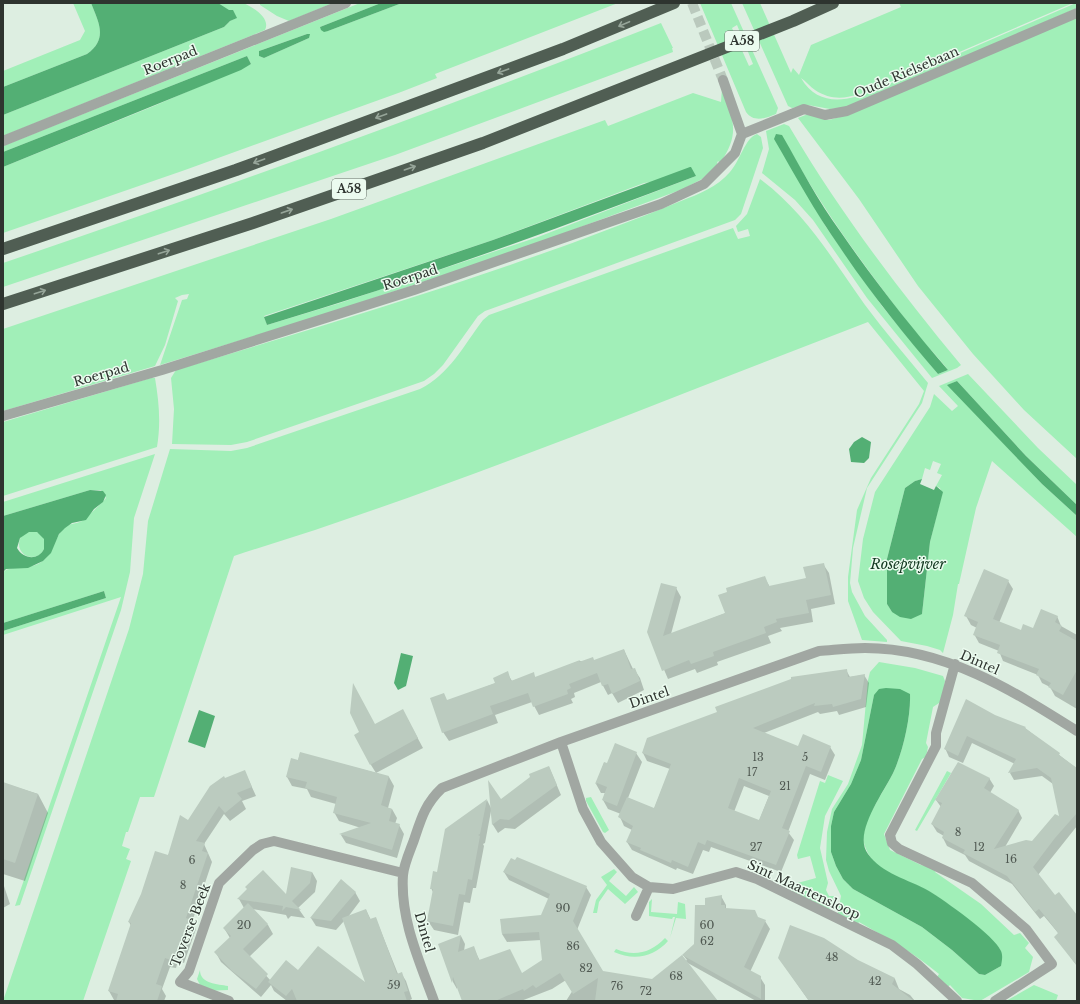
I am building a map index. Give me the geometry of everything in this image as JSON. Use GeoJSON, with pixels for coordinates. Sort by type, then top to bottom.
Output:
{"type":"FeatureCollection","features":[{"type":"Feature","properties":{"kind":"highway"},"geometry":{"type":"LineString","coordinates":[[3,249],[236,170],[563,49],[674,3]]}},
{"type":"Feature","properties":{"kind":"highway","name":"A58"},"geometry":{"type":"LineString","coordinates":[[3,304],[253,223],[483,143],[793,21],[833,3]]}},
{"type":"Feature","properties":{"kind":"street","name":"Roerpad"},"geometry":{"type":"LineString","coordinates":[[3,141],[346,3]]}},
{"type":"Feature","properties":{"kind":"street","name":"Oude Rielsebaan"},"geometry":{"type":"LineString","coordinates":[[742,134],[804,109],[825,115],[847,111],[1077,13]]}},
{"type":"Feature","properties":{"kind":"street"},"geometry":{"type":"LineString","coordinates":[[723,80],[742,134]]}},
{"type":"Feature","properties":{"kind":"street","name":"Roerpad"},"geometry":{"type":"LineString","coordinates":[[3,416],[162,370],[399,295],[661,204],[704,184],[735,153],[742,134]]}},
{"type":"Feature","properties":{"kind":"street","name":"Dintel"},"geometry":{"type":"LineString","coordinates":[[434,1001],[406,922],[403,895],[403,873],[421,817],[431,798],[442,788],[561,742],[819,652],[864,648],[894,650],[955,664],[990,679],[1077,731]]}},
{"type":"Feature","properties":{"kind":"street"},"geometry":{"type":"LineString","coordinates":[[955,664],[936,733],[936,746],[890,835],[892,843],[899,849],[972,883],[1026,929],[1052,964],[995,1001]]}},
{"type":"Feature","properties":{"kind":"street","name":"Sint Maartensloop"},"geometry":{"type":"LineString","coordinates":[[561,742],[583,809],[601,842],[632,877],[649,887],[673,889],[736,872],[757,879],[892,945],[917,964],[957,1001]]}},
{"type":"Feature","properties":{"kind":"street","name":"Toverse Beek"},"geometry":{"type":"LineString","coordinates":[[229,1001],[180,982],[189,971],[219,883],[253,850],[262,844],[274,841],[403,873]]}},
{"type":"Feature","properties":{"kind":"street"},"geometry":{"type":"LineString","coordinates":[[636,916],[649,887]]}},
{"type":"Feature","properties":{"kind":"shaded area"},"geometry":{"type":"Polygon","coordinates":[[[240,2],[252,7],[266,21],[265,30],[3,136],[3,115],[224,27],[236,18],[218,3],[240,2]]]}},
{"type":"Feature","properties":{"kind":"shaded area"},"geometry":{"type":"Polygon","coordinates":[[[73,3],[91,3],[97,17],[100,30],[98,43],[94,48],[87,54],[3,87],[3,71],[80,40],[85,31],[73,3]]]}},
{"type":"Feature","properties":{"kind":"shaded area"},"geometry":{"type":"Polygon","coordinates":[[[260,3],[333,3],[289,21],[277,16],[260,5],[260,3]]]}},
{"type":"Feature","properties":{"kind":"shaded area"},"geometry":{"type":"Polygon","coordinates":[[[360,3],[381,3],[320,27],[328,31],[402,3],[618,3],[435,74],[437,78],[401,92],[185,170],[3,233],[3,167],[154,106],[251,64],[247,56],[3,152],[3,146],[360,3]],[[307,34],[259,51],[259,56],[264,58],[309,38],[307,34]]]}},
{"type":"Feature","properties":{"kind":"shaded area"},"geometry":{"type":"Polygon","coordinates":[[[700,3],[731,3],[778,108],[776,114],[760,119],[753,118],[746,112],[700,3]],[[737,25],[732,28],[749,66],[753,64],[737,25]]]}},
{"type":"Feature","properties":{"kind":"shaded area"},"geometry":{"type":"Polygon","coordinates":[[[742,3],[760,3],[791,73],[793,68],[799,75],[811,45],[901,7],[899,3],[1073,3],[861,94],[838,98],[830,97],[813,89],[801,78],[808,88],[816,94],[825,98],[835,99],[845,99],[865,94],[1076,3],[1077,8],[849,107],[830,109],[808,105],[792,108],[788,106],[742,3]]]}},
{"type":"Feature","properties":{"kind":"shaded area"},"geometry":{"type":"Polygon","coordinates":[[[1077,17],[1077,459],[1024,410],[973,354],[918,286],[859,199],[798,118],[808,114],[829,120],[843,116],[1077,17]]]}},
{"type":"Feature","properties":{"kind":"shaded area"},"geometry":{"type":"Polygon","coordinates":[[[661,23],[673,48],[673,52],[395,155],[3,287],[3,263],[334,147],[661,23]]]}},
{"type":"Feature","properties":{"kind":"shaded area"},"geometry":{"type":"Polygon","coordinates":[[[722,88],[732,117],[733,134],[731,143],[720,163],[718,161],[718,165],[702,179],[683,189],[505,255],[313,318],[160,365],[182,300],[187,299],[189,294],[182,295],[175,298],[178,301],[165,345],[155,366],[3,411],[3,329],[331,219],[605,120],[608,126],[693,93],[721,102],[722,88]],[[696,176],[644,183],[493,240],[264,316],[267,325],[340,303],[538,237],[696,176]]]}},
{"type":"Feature","properties":{"kind":"shaded area"},"geometry":{"type":"Polygon","coordinates":[[[784,124],[789,126],[828,189],[870,249],[961,365],[932,378],[867,298],[813,220],[795,200],[762,173],[769,149],[766,131],[784,124]],[[790,150],[814,206],[826,227],[882,306],[938,374],[948,370],[916,333],[879,285],[832,219],[790,150]]]}},
{"type":"Feature","properties":{"kind":"shaded area"},"geometry":{"type":"Polygon","coordinates":[[[757,134],[761,137],[763,148],[741,214],[735,220],[485,311],[478,316],[443,365],[424,381],[247,442],[231,445],[172,444],[174,409],[171,378],[176,370],[431,292],[557,248],[688,198],[707,190],[725,177],[734,167],[749,140],[757,134]]]}},
{"type":"Feature","properties":{"kind":"shaded area"},"geometry":{"type":"Polygon","coordinates":[[[760,179],[791,206],[805,222],[830,254],[865,305],[928,383],[922,403],[867,488],[853,548],[850,583],[852,592],[865,616],[887,640],[887,642],[862,640],[848,601],[848,577],[857,510],[871,478],[919,404],[924,391],[868,322],[455,481],[315,530],[234,556],[154,797],[140,797],[128,832],[126,832],[122,846],[130,849],[126,859],[131,861],[83,1001],[3,1001],[129,629],[143,574],[148,521],[170,449],[231,451],[247,448],[420,389],[448,368],[483,320],[489,315],[733,228],[738,239],[750,236],[748,229],[738,232],[736,226],[747,214],[760,179]]]}},
{"type":"Feature","properties":{"kind":"shaded area"},"geometry":{"type":"Polygon","coordinates":[[[968,374],[1038,448],[1077,485],[1077,505],[1026,456],[957,381],[948,385],[1042,484],[1077,516],[1077,537],[992,461],[976,508],[958,584],[953,615],[943,653],[940,650],[927,646],[901,641],[873,612],[864,598],[858,581],[863,539],[875,492],[930,407],[934,394],[952,411],[958,406],[939,386],[968,374]],[[933,461],[930,470],[925,468],[922,479],[915,481],[905,488],[887,559],[887,604],[892,612],[922,614],[930,542],[942,494],[940,488],[936,486],[942,475],[937,473],[941,464],[933,461]]]}},
{"type":"Feature","properties":{"kind":"shaded area"},"geometry":{"type":"Polygon","coordinates":[[[155,378],[158,404],[159,429],[157,447],[3,496],[3,422],[155,378]]]}},
{"type":"Feature","properties":{"kind":"shaded area"},"geometry":{"type":"Polygon","coordinates":[[[155,454],[134,518],[130,572],[121,610],[20,905],[15,906],[121,597],[3,635],[3,631],[106,598],[104,591],[3,623],[3,572],[11,568],[38,564],[44,560],[51,551],[61,531],[65,527],[82,521],[106,498],[101,490],[90,490],[3,516],[3,502],[155,454]]]}},
{"type":"Feature","properties":{"kind":"shaded area"},"geometry":{"type":"Polygon","coordinates":[[[32,531],[41,535],[45,544],[41,553],[32,557],[23,553],[19,544],[23,535],[32,531]]]}},
{"type":"Feature","properties":{"kind":"shaded area"},"geometry":{"type":"Polygon","coordinates":[[[879,662],[915,668],[943,676],[945,681],[942,701],[933,707],[926,743],[928,747],[926,757],[922,759],[884,834],[890,850],[921,865],[937,868],[935,872],[981,904],[1014,935],[1020,933],[1029,943],[1025,948],[1033,957],[1029,972],[980,1001],[962,998],[950,985],[948,987],[937,977],[939,974],[930,966],[880,934],[859,922],[858,924],[837,917],[841,896],[829,871],[826,860],[827,832],[832,809],[848,784],[862,745],[870,672],[879,662]],[[910,694],[874,695],[861,760],[851,784],[834,812],[831,826],[831,852],[843,879],[853,889],[922,927],[952,950],[979,974],[985,975],[1001,966],[1000,949],[940,898],[883,870],[878,866],[866,849],[863,837],[864,830],[894,771],[906,733],[910,694]]]}},
{"type":"Feature","properties":{"kind":"shaded area"},"geometry":{"type":"Polygon","coordinates":[[[947,771],[951,773],[917,831],[915,830],[947,771]]]}},
{"type":"Feature","properties":{"kind":"shaded area"},"geometry":{"type":"Polygon","coordinates":[[[828,775],[843,781],[825,816],[820,848],[828,883],[826,890],[829,896],[834,896],[836,898],[828,911],[791,891],[790,885],[816,878],[810,856],[798,859],[797,855],[820,781],[825,783],[828,775]]]}},
{"type":"Feature","properties":{"kind":"shaded area"},"geometry":{"type":"Polygon","coordinates":[[[591,797],[609,830],[605,833],[603,832],[586,801],[586,798],[591,797]]]}},
{"type":"Feature","properties":{"kind":"shaded area"},"geometry":{"type":"Polygon","coordinates":[[[614,869],[617,872],[609,881],[626,896],[634,887],[638,892],[625,904],[608,889],[599,902],[597,913],[593,913],[596,900],[607,885],[601,877],[614,869]]]}},
{"type":"Feature","properties":{"kind":"shaded area"},"geometry":{"type":"Polygon","coordinates":[[[652,899],[651,912],[677,914],[678,902],[685,904],[686,919],[676,918],[670,938],[675,917],[672,919],[649,916],[649,902],[652,899]]]}},
{"type":"Feature","properties":{"kind":"shaded area"},"geometry":{"type":"Polygon","coordinates":[[[665,938],[668,941],[656,951],[643,956],[636,957],[621,955],[614,952],[616,949],[629,953],[642,952],[654,947],[665,938]]]}},
{"type":"Feature","properties":{"kind":"shaded area"},"geometry":{"type":"Polygon","coordinates":[[[200,970],[201,975],[206,981],[228,986],[228,990],[203,991],[197,979],[200,970]]]}},
{"type":"Feature","properties":{"kind":"shaded area"},"geometry":{"type":"Polygon","coordinates":[[[1034,985],[1058,995],[1056,1001],[1006,1001],[1034,985]]]}},
{"type":"Feature","properties":{"kind":"water"},"geometry":{"type":"Polygon","coordinates":[[[91,3],[218,3],[229,10],[233,10],[237,18],[230,21],[224,27],[3,115],[3,87],[87,54],[98,43],[100,37],[99,24],[91,3]]]}},
{"type":"Feature","properties":{"kind":"water"},"geometry":{"type":"Polygon","coordinates":[[[381,3],[402,3],[328,31],[324,32],[321,30],[320,27],[381,3]]]}},
{"type":"Feature","properties":{"kind":"water"},"geometry":{"type":"Polygon","coordinates":[[[310,34],[309,38],[264,58],[259,56],[259,51],[310,34]]]}},
{"type":"Feature","properties":{"kind":"water"},"geometry":{"type":"Polygon","coordinates":[[[247,56],[251,64],[241,70],[3,167],[3,152],[247,56]]]}},
{"type":"Feature","properties":{"kind":"water"},"geometry":{"type":"Polygon","coordinates":[[[776,134],[782,135],[824,208],[865,267],[948,370],[938,374],[862,279],[830,233],[805,193],[774,139],[776,134]]]}},
{"type":"Feature","properties":{"kind":"water"},"geometry":{"type":"Polygon","coordinates":[[[690,167],[696,176],[483,255],[267,325],[264,317],[493,240],[690,167]]]}},
{"type":"Feature","properties":{"kind":"water"},"geometry":{"type":"Polygon","coordinates":[[[957,381],[1026,456],[1077,505],[1077,516],[1042,484],[947,385],[957,381]]]}},
{"type":"Feature","properties":{"kind":"water"},"geometry":{"type":"Polygon","coordinates":[[[862,437],[871,442],[869,458],[864,463],[851,462],[849,449],[854,442],[862,437]]]}},
{"type":"Feature","properties":{"kind":"water","name":"Rosepvijver"},"geometry":{"type":"Polygon","coordinates":[[[922,479],[920,484],[934,490],[936,486],[943,492],[930,542],[922,614],[911,619],[900,617],[892,612],[887,604],[887,559],[905,488],[915,481],[922,479]]]}},
{"type":"Feature","properties":{"kind":"water"},"geometry":{"type":"Polygon","coordinates":[[[90,490],[103,491],[106,495],[103,502],[94,509],[86,520],[72,523],[59,534],[51,553],[43,561],[28,568],[6,569],[3,572],[3,516],[90,490]],[[29,532],[20,538],[17,548],[20,552],[30,557],[34,557],[41,553],[44,549],[44,539],[37,532],[29,532]]]}},
{"type":"Feature","properties":{"kind":"water"},"geometry":{"type":"Polygon","coordinates":[[[104,591],[106,598],[3,631],[3,623],[104,591]]]}},
{"type":"Feature","properties":{"kind":"water"},"geometry":{"type":"Polygon","coordinates":[[[401,653],[413,656],[406,686],[398,690],[394,683],[401,653]]]}},
{"type":"Feature","properties":{"kind":"water"},"geometry":{"type":"Polygon","coordinates":[[[879,689],[900,689],[910,694],[909,712],[906,733],[897,763],[867,824],[864,835],[864,845],[868,854],[880,867],[929,891],[957,910],[997,944],[1002,955],[1001,966],[985,975],[979,974],[952,950],[922,927],[853,889],[843,879],[831,852],[831,826],[834,812],[851,784],[861,760],[874,695],[879,689]]]}},
{"type":"Feature","properties":{"kind":"water"},"geometry":{"type":"Polygon","coordinates":[[[199,710],[215,716],[205,748],[188,742],[199,710]]]}},
{"type":"Feature","properties":{"kind":"building"},"geometry":{"type":"Polygon","coordinates":[[[824,563],[831,595],[806,600],[809,613],[776,619],[777,622],[764,627],[766,633],[713,652],[714,656],[691,664],[689,660],[662,671],[647,632],[661,583],[677,587],[663,636],[725,613],[718,595],[727,592],[726,588],[765,576],[769,586],[806,578],[803,567],[824,563]]]}},
{"type":"Feature","properties":{"kind":"building"},"geometry":{"type":"Polygon","coordinates":[[[984,569],[1009,580],[993,619],[1021,630],[1023,624],[1033,628],[1041,609],[1058,616],[1055,622],[1062,626],[1059,631],[1077,641],[1077,670],[1063,695],[1048,687],[1051,683],[1036,675],[1039,669],[997,653],[1000,645],[973,635],[978,622],[964,616],[984,569]]]}},
{"type":"Feature","properties":{"kind":"building"},"geometry":{"type":"Polygon","coordinates":[[[624,649],[631,669],[635,668],[640,681],[612,694],[608,684],[602,686],[597,673],[569,684],[571,688],[567,690],[568,694],[533,707],[528,693],[490,706],[493,714],[442,733],[430,698],[444,693],[447,700],[495,683],[493,678],[508,671],[511,681],[534,672],[535,677],[580,660],[579,662],[593,657],[594,660],[624,649]]]}},
{"type":"Feature","properties":{"kind":"building"},"geometry":{"type":"Polygon","coordinates":[[[847,669],[848,677],[865,674],[861,699],[833,707],[832,704],[814,706],[815,703],[753,728],[798,746],[803,734],[831,746],[821,772],[806,766],[782,828],[790,831],[776,865],[707,840],[705,845],[698,842],[688,867],[672,860],[671,863],[640,850],[641,848],[626,842],[633,826],[618,817],[627,797],[654,808],[671,764],[642,753],[647,738],[717,712],[715,707],[791,679],[791,677],[847,669]],[[739,778],[728,808],[759,820],[771,791],[739,778]]]}},
{"type":"Feature","properties":{"kind":"building"},"geometry":{"type":"Polygon","coordinates":[[[353,683],[375,724],[403,709],[418,738],[370,765],[354,735],[359,732],[350,713],[353,683]]]}},
{"type":"Feature","properties":{"kind":"building"},"geometry":{"type":"Polygon","coordinates":[[[966,699],[995,715],[1026,727],[1025,728],[1060,753],[1059,755],[1077,768],[1077,813],[1055,838],[1033,867],[1055,895],[1059,892],[1077,915],[1077,966],[1054,937],[1058,933],[1049,921],[1039,909],[1035,912],[1007,876],[963,853],[965,850],[942,838],[944,832],[931,824],[942,803],[935,800],[958,762],[990,778],[984,788],[1019,810],[994,849],[1026,840],[1032,841],[1055,814],[1059,816],[1051,778],[1037,768],[1008,773],[1016,759],[967,736],[958,756],[944,749],[966,699]]]}},
{"type":"Feature","properties":{"kind":"building"},"geometry":{"type":"Polygon","coordinates":[[[615,743],[637,752],[617,806],[602,800],[607,787],[597,783],[595,784],[604,762],[607,763],[615,743]]]}},
{"type":"Feature","properties":{"kind":"building"},"geometry":{"type":"Polygon","coordinates":[[[300,752],[389,776],[381,805],[392,809],[389,821],[400,824],[392,850],[339,834],[371,823],[333,813],[337,797],[305,788],[307,782],[286,777],[291,758],[298,760],[300,752]]]}},
{"type":"Feature","properties":{"kind":"building"},"geometry":{"type":"Polygon","coordinates":[[[549,766],[557,785],[509,820],[500,819],[492,825],[488,780],[501,799],[530,777],[529,774],[549,766]]]}},
{"type":"Feature","properties":{"kind":"building"},"geometry":{"type":"Polygon","coordinates":[[[245,770],[252,787],[237,793],[242,799],[225,813],[219,806],[196,841],[205,843],[202,851],[208,853],[186,918],[191,920],[179,955],[173,953],[171,960],[165,958],[156,984],[162,986],[157,1001],[116,1001],[118,994],[108,991],[131,923],[128,922],[141,894],[155,851],[168,855],[180,815],[188,820],[210,786],[224,776],[225,778],[245,770]]]}},
{"type":"Feature","properties":{"kind":"building"},"geometry":{"type":"Polygon","coordinates":[[[3,782],[38,794],[15,863],[3,859],[3,782]]]}},
{"type":"Feature","properties":{"kind":"building"},"geometry":{"type":"Polygon","coordinates":[[[487,799],[480,834],[478,835],[480,836],[472,880],[468,879],[465,895],[459,894],[453,926],[427,921],[433,889],[430,889],[433,871],[437,872],[445,829],[487,799]]]}},
{"type":"Feature","properties":{"kind":"building"},"geometry":{"type":"Polygon","coordinates":[[[517,857],[587,886],[573,921],[603,971],[652,979],[682,955],[718,1001],[595,1001],[598,978],[573,994],[560,973],[536,988],[533,985],[524,991],[523,989],[495,1001],[462,1001],[453,977],[452,983],[438,944],[461,935],[458,952],[474,946],[479,960],[510,949],[522,973],[542,960],[539,932],[502,934],[500,919],[541,915],[550,894],[503,872],[511,858],[515,860],[517,857]]]}},
{"type":"Feature","properties":{"kind":"building"},"geometry":{"type":"Polygon","coordinates":[[[291,867],[312,872],[310,883],[292,901],[301,910],[286,907],[282,911],[283,906],[237,899],[247,889],[245,887],[263,870],[286,894],[291,867]]]}},
{"type":"Feature","properties":{"kind":"building"},"geometry":{"type":"Polygon","coordinates":[[[341,879],[356,892],[331,921],[310,918],[341,879]]]}},
{"type":"Feature","properties":{"kind":"building"},"geometry":{"type":"Polygon","coordinates":[[[722,895],[721,905],[725,905],[725,908],[755,910],[758,917],[766,920],[744,967],[761,976],[761,999],[682,955],[694,944],[695,905],[705,905],[705,898],[722,895]]]}},
{"type":"Feature","properties":{"kind":"building"},"geometry":{"type":"Polygon","coordinates":[[[248,903],[268,924],[243,949],[268,974],[256,989],[232,971],[214,952],[231,936],[223,928],[248,903]]]}},
{"type":"Feature","properties":{"kind":"building"},"geometry":{"type":"Polygon","coordinates":[[[366,909],[370,919],[376,917],[397,974],[402,972],[408,991],[404,992],[407,1001],[297,1001],[292,989],[286,996],[268,982],[286,960],[298,970],[318,946],[365,982],[342,918],[366,909]]]}},
{"type":"Feature","properties":{"kind":"building"},"geometry":{"type":"Polygon","coordinates":[[[790,925],[824,938],[858,960],[895,978],[892,984],[914,1001],[809,1001],[778,958],[790,925]]]}},
{"type":"Feature","properties":{"kind":"tunnel"},"geometry":{"type":"LineString","coordinates":[[692,3],[723,80]]}}]}
